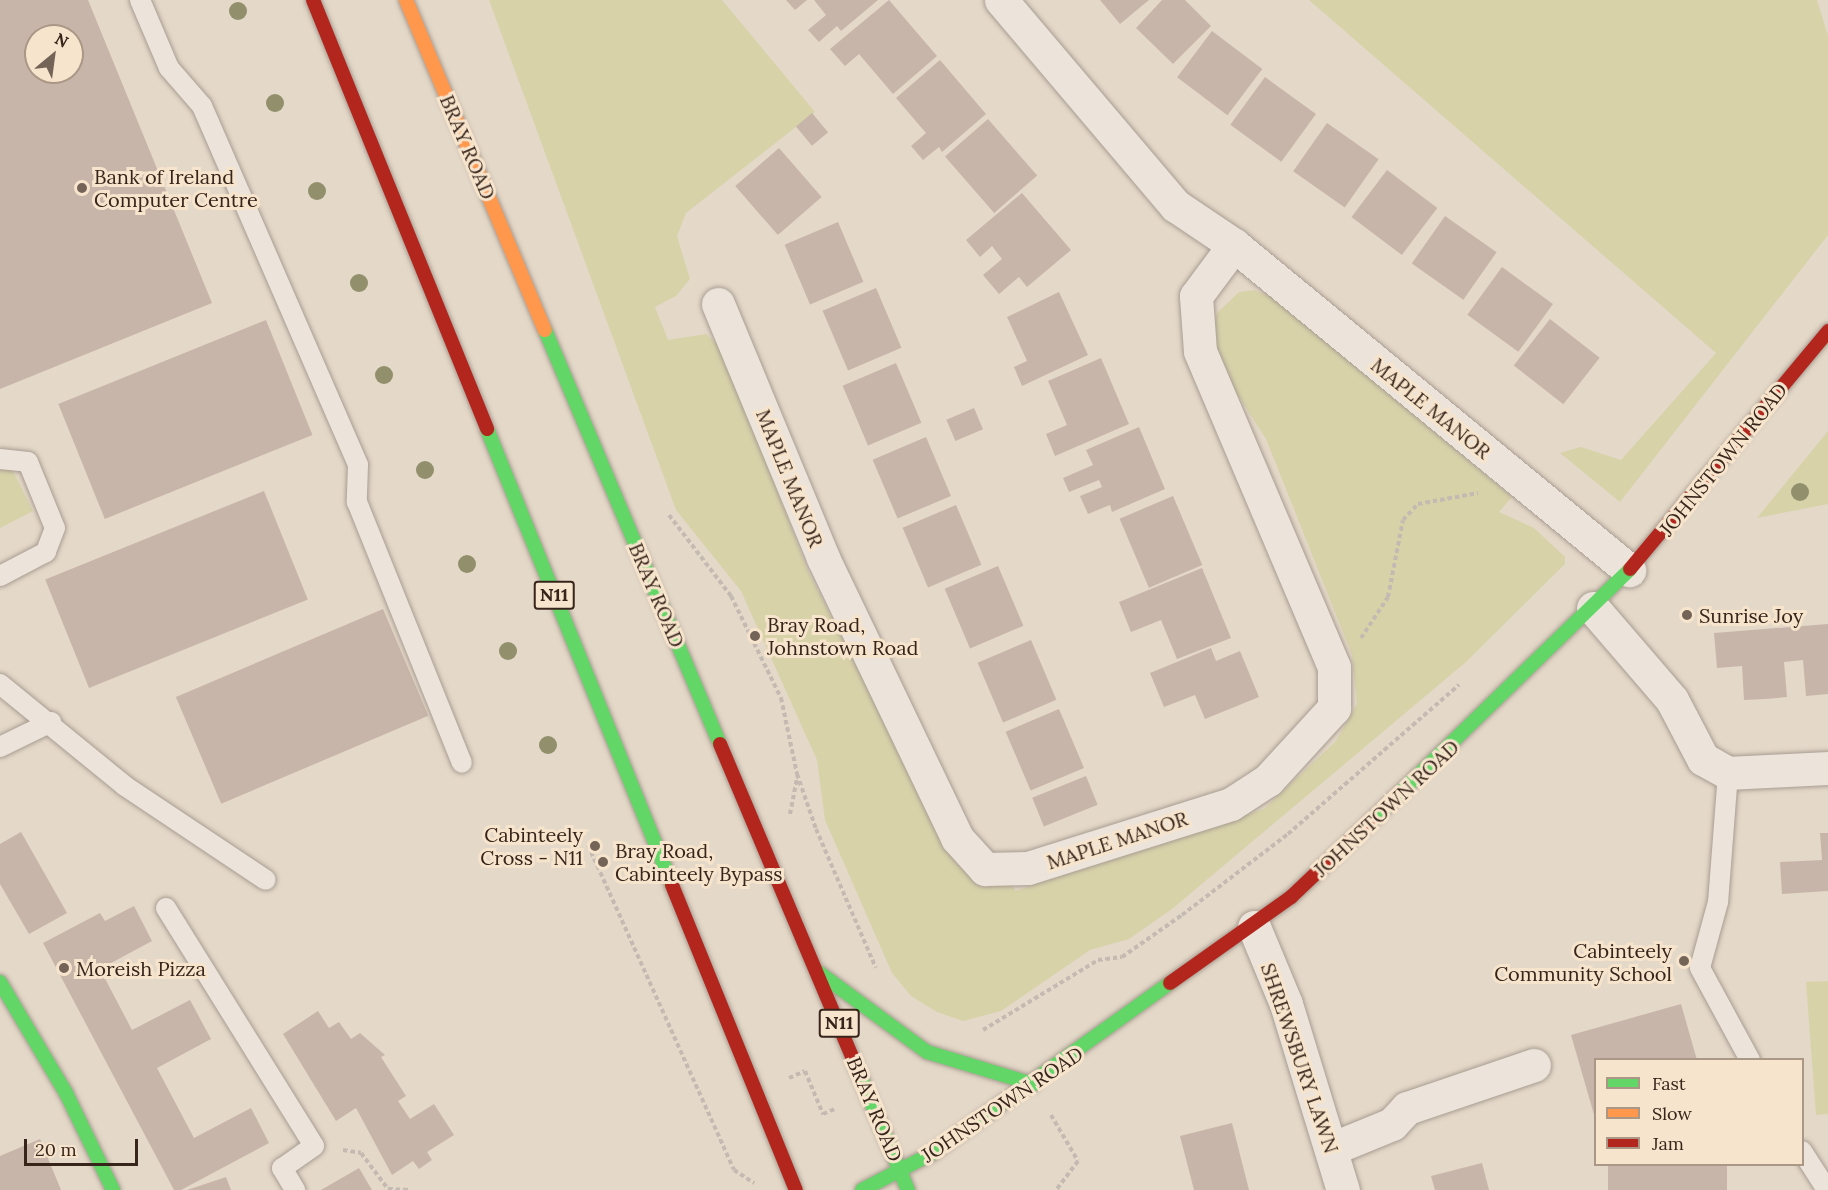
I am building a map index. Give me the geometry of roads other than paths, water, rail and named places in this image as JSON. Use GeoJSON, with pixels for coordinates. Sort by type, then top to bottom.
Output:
{"type":"FeatureCollection","features":[{"type":"Feature","properties":{"kind":"main road","name":"N11"},"geometry":{"type":"LineString","coordinates":[[313,0],[796,1190]]}},
{"type":"Feature","properties":{"kind":"main road","name":"BRAY ROAD"},"geometry":{"type":"LineString","coordinates":[[406,0],[908,1190]]}},
{"type":"Feature","properties":{"kind":"main road","name":"JOHNSTOWN ROAD"},"geometry":{"type":"LineString","coordinates":[[862,1190],[901,1170],[1033,1084],[1254,927],[1593,608],[1629,570],[1828,331]]}},
{"type":"Feature","properties":{"kind":"main road"},"geometry":{"type":"LineString","coordinates":[[817,971],[927,1052],[1033,1084]]}},
{"type":"Feature","properties":{"kind":"main road"},"geometry":{"type":"LineString","coordinates":[[0,982],[66,1093],[113,1190]]}},
{"type":"Feature","properties":{"kind":"street","name":"MAPLE MANOR"},"geometry":{"type":"LineString","coordinates":[[1001,0],[1176,206],[1234,245],[1629,570]]}},
{"type":"Feature","properties":{"kind":"street","name":"MAPLE MANOR"},"geometry":{"type":"LineString","coordinates":[[718,304],[823,558],[957,838],[985,869],[1028,868],[1231,804],[1268,780],[1334,708],[1334,667],[1200,351],[1196,296],[1234,245]]}},
{"type":"Feature","properties":{"kind":"street"},"geometry":{"type":"LineString","coordinates":[[1593,608],[1672,700],[1703,759],[1728,773],[1828,768]]}},
{"type":"Feature","properties":{"kind":"street","name":"SHREWSBURY LAWN"},"geometry":{"type":"LineString","coordinates":[[1254,927],[1286,1004],[1343,1190]]}},
{"type":"Feature","properties":{"kind":"street"},"geometry":{"type":"LineString","coordinates":[[1331,1149],[1392,1124],[1407,1108],[1534,1065]]}},
{"type":"Feature","properties":{"kind":"lane"},"geometry":{"type":"LineString","coordinates":[[140,0],[170,68],[202,106],[358,465],[357,502],[462,763]]}},
{"type":"Feature","properties":{"kind":"lane"},"geometry":{"type":"LineString","coordinates":[[0,459],[28,462],[55,528],[46,552],[0,576]]}},
{"type":"Feature","properties":{"kind":"lane"},"geometry":{"type":"LineString","coordinates":[[0,684],[51,722],[125,786],[266,880]]}},
{"type":"Feature","properties":{"kind":"lane"},"geometry":{"type":"LineString","coordinates":[[0,747],[51,722]]}},
{"type":"Feature","properties":{"kind":"lane"},"geometry":{"type":"LineString","coordinates":[[1728,773],[1718,902],[1700,968],[1749,1058]]}},
{"type":"Feature","properties":{"kind":"lane"},"geometry":{"type":"LineString","coordinates":[[166,908],[314,1146],[282,1168],[295,1190]]}},
{"type":"Feature","properties":{"kind":"lane"},"geometry":{"type":"LineString","coordinates":[[1804,1153],[1827,1190]]}},
{"type":"Feature","properties":{"kind":"place","name":"Bank of Ireland Computer Centre"},"geometry":{"type":"Point","coordinates":[82,188]}},
{"type":"Feature","properties":{"kind":"place","name":"Sunrise Joy"},"geometry":{"type":"Point","coordinates":[1687,615]}},
{"type":"Feature","properties":{"kind":"place","name":"Bray Road, Johnstown Road"},"geometry":{"type":"Point","coordinates":[755,636]}},
{"type":"Feature","properties":{"kind":"place","name":"Cabinteely Cross - N11"},"geometry":{"type":"Point","coordinates":[595,846]}},
{"type":"Feature","properties":{"kind":"place","name":"Bray Road, Cabinteely Bypass"},"geometry":{"type":"Point","coordinates":[603,862]}},
{"type":"Feature","properties":{"kind":"place","name":"Cabinteely Community School"},"geometry":{"type":"Point","coordinates":[1684,961]}},
{"type":"Feature","properties":{"kind":"place","name":"Moreish Pizza"},"geometry":{"type":"Point","coordinates":[64,968]}}]}
